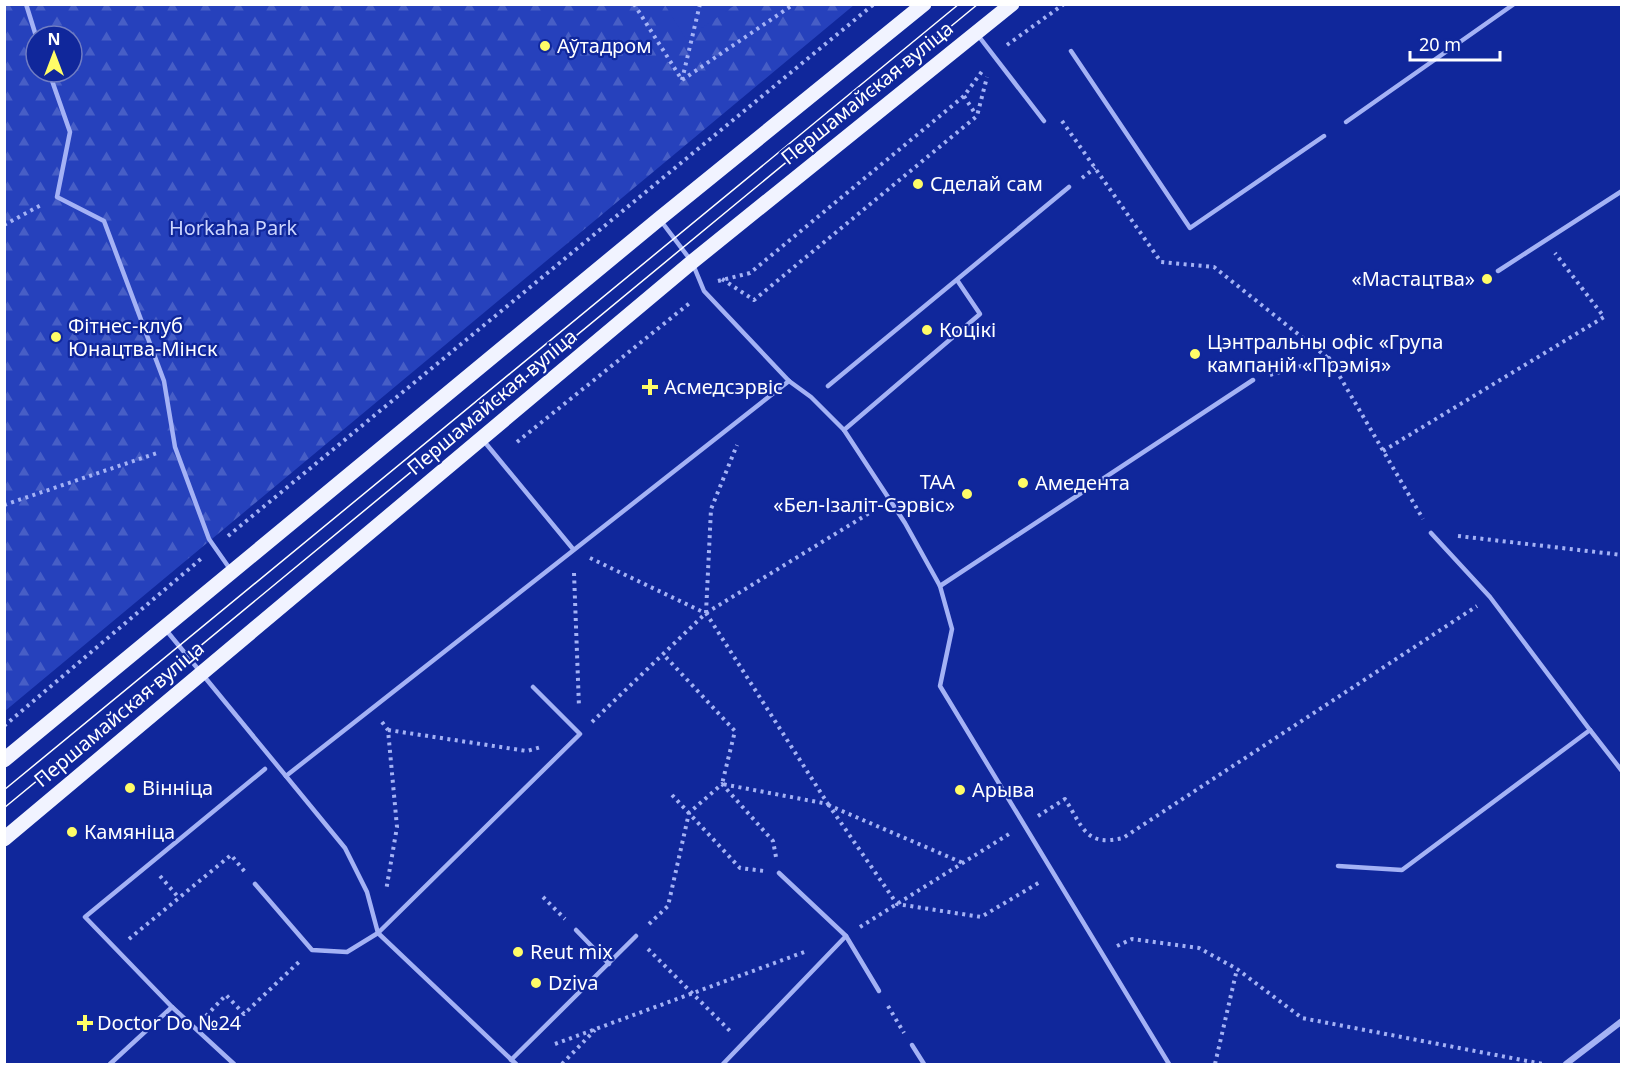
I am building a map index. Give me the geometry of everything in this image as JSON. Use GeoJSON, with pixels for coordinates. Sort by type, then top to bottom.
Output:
{"type":"FeatureCollection","features":[{"type":"Feature","properties":{"kind":"main road","name":"Першамайская вуліца"},"geometry":{"type":"LineString","coordinates":[[4,760],[659,219],[924,4]]}},
{"type":"Feature","properties":{"kind":"main road","name":"Першамайская вуліца"},"geometry":{"type":"LineString","coordinates":[[4,839],[692,262],[1012,4]]}},
{"type":"Feature","properties":{"kind":"street"},"geometry":{"type":"LineString","coordinates":[[1566,1065],[1622,1021]]}},
{"type":"Feature","properties":{"kind":"lane"},"geometry":{"type":"LineString","coordinates":[[26,4],[32,24]]}},
{"type":"Feature","properties":{"kind":"lane"},"geometry":{"type":"LineString","coordinates":[[1346,122],[1514,4]]}},
{"type":"Feature","properties":{"kind":"lane"},"geometry":{"type":"LineString","coordinates":[[975,32],[992,58],[1044,121]]}},
{"type":"Feature","properties":{"kind":"lane"},"geometry":{"type":"LineString","coordinates":[[1071,51],[1190,228],[1324,136]]}},
{"type":"Feature","properties":{"kind":"lane"},"geometry":{"type":"LineString","coordinates":[[53,84],[70,132],[57,196],[104,221],[164,381],[175,447],[214,547],[232,572]]}},
{"type":"Feature","properties":{"kind":"lane"},"geometry":{"type":"LineString","coordinates":[[828,386],[1069,188]]}},
{"type":"Feature","properties":{"kind":"lane"},"geometry":{"type":"LineString","coordinates":[[1498,271],[1622,191]]}},
{"type":"Feature","properties":{"kind":"lane"},"geometry":{"type":"LineString","coordinates":[[659,219],[692,262],[704,291],[789,381],[812,397],[844,430],[890,500],[940,586],[952,629],[940,686],[1104,953],[1169,1065]]}},
{"type":"Feature","properties":{"kind":"lane"},"geometry":{"type":"LineString","coordinates":[[844,430],[980,314],[957,280]]}},
{"type":"Feature","properties":{"kind":"lane"},"geometry":{"type":"LineString","coordinates":[[940,586],[1253,380]]}},
{"type":"Feature","properties":{"kind":"lane"},"geometry":{"type":"LineString","coordinates":[[286,776],[789,381]]}},
{"type":"Feature","properties":{"kind":"lane"},"geometry":{"type":"LineString","coordinates":[[482,438],[573,549]]}},
{"type":"Feature","properties":{"kind":"lane"},"geometry":{"type":"LineString","coordinates":[[1431,533],[1490,597],[1622,771]]}},
{"type":"Feature","properties":{"kind":"lane"},"geometry":{"type":"LineString","coordinates":[[164,628],[345,848],[367,892],[378,933],[516,1065]]}},
{"type":"Feature","properties":{"kind":"lane"},"geometry":{"type":"LineString","coordinates":[[255,884],[312,950],[347,952],[378,933],[580,734],[533,687]]}},
{"type":"Feature","properties":{"kind":"lane"},"geometry":{"type":"LineString","coordinates":[[1338,866],[1402,870],[1590,730]]}},
{"type":"Feature","properties":{"kind":"lane"},"geometry":{"type":"LineString","coordinates":[[234,1065],[172,1007],[85,917],[265,769]]}},
{"type":"Feature","properties":{"kind":"lane"},"geometry":{"type":"LineString","coordinates":[[779,873],[846,936],[879,991]]}},
{"type":"Feature","properties":{"kind":"lane"},"geometry":{"type":"LineString","coordinates":[[576,930],[609,964]]}},
{"type":"Feature","properties":{"kind":"lane"},"geometry":{"type":"LineString","coordinates":[[511,1060],[636,936]]}},
{"type":"Feature","properties":{"kind":"lane"},"geometry":{"type":"LineString","coordinates":[[723,1065],[846,936]]}},
{"type":"Feature","properties":{"kind":"lane"},"geometry":{"type":"LineString","coordinates":[[110,1065],[172,1007]]}},
{"type":"Feature","properties":{"kind":"lane"},"geometry":{"type":"LineString","coordinates":[[912,1045],[924,1065]]}},
{"type":"Feature","properties":{"kind":"path"},"geometry":{"type":"LineString","coordinates":[[634,4],[682,80]]}},
{"type":"Feature","properties":{"kind":"path"},"geometry":{"type":"LineString","coordinates":[[682,80],[700,4]]}},
{"type":"Feature","properties":{"kind":"path"},"geometry":{"type":"LineString","coordinates":[[682,80],[794,4]]}},
{"type":"Feature","properties":{"kind":"path"},"geometry":{"type":"LineString","coordinates":[[4,726],[214,547],[874,4]]}},
{"type":"Feature","properties":{"kind":"path"},"geometry":{"type":"LineString","coordinates":[[992,58],[976,116],[754,300],[721,279],[750,273],[964,96],[992,58],[1008,44],[1064,4]]}},
{"type":"Feature","properties":{"kind":"path"},"geometry":{"type":"LineString","coordinates":[[1008,44],[1015,54]]}},
{"type":"Feature","properties":{"kind":"path"},"geometry":{"type":"LineString","coordinates":[[964,96],[976,116]]}},
{"type":"Feature","properties":{"kind":"path"},"geometry":{"type":"LineString","coordinates":[[1055,111],[1161,262],[1214,267],[1329,358],[1431,533],[1622,555]]}},
{"type":"Feature","properties":{"kind":"path"},"geometry":{"type":"LineString","coordinates":[[4,225],[57,196]]}},
{"type":"Feature","properties":{"kind":"path"},"geometry":{"type":"LineString","coordinates":[[1383,451],[1604,317],[1545,241]]}},
{"type":"Feature","properties":{"kind":"path"},"geometry":{"type":"LineString","coordinates":[[1253,380],[1329,358]]}},
{"type":"Feature","properties":{"kind":"path"},"geometry":{"type":"LineString","coordinates":[[706,613],[711,509],[751,409]]}},
{"type":"Feature","properties":{"kind":"path"},"geometry":{"type":"LineString","coordinates":[[4,505],[175,447]]}},
{"type":"Feature","properties":{"kind":"path"},"geometry":{"type":"LineString","coordinates":[[388,730],[527,751],[580,734],[706,613],[890,500]]}},
{"type":"Feature","properties":{"kind":"path"},"geometry":{"type":"LineString","coordinates":[[580,734],[573,549],[706,613],[828,804],[897,904],[981,917],[1054,873]]}},
{"type":"Feature","properties":{"kind":"path"},"geometry":{"type":"LineString","coordinates":[[554,1044],[846,936],[1065,799],[1088,836],[1104,843],[1123,838],[1490,597]]}},
{"type":"Feature","properties":{"kind":"path"},"geometry":{"type":"LineString","coordinates":[[663,654],[735,731],[722,784],[689,813],[668,906],[636,936],[743,1044]]}},
{"type":"Feature","properties":{"kind":"path"},"geometry":{"type":"LineString","coordinates":[[372,708],[388,730],[397,827],[378,933]]}},
{"type":"Feature","properties":{"kind":"path"},"geometry":{"type":"LineString","coordinates":[[722,784],[828,804],[963,863]]}},
{"type":"Feature","properties":{"kind":"path"},"geometry":{"type":"LineString","coordinates":[[672,795],[740,868],[779,873],[774,841],[722,784]]}},
{"type":"Feature","properties":{"kind":"path"},"geometry":{"type":"LineString","coordinates":[[117,950],[231,855]]}},
{"type":"Feature","properties":{"kind":"path"},"geometry":{"type":"LineString","coordinates":[[150,864],[179,898]]}},
{"type":"Feature","properties":{"kind":"path"},"geometry":{"type":"LineString","coordinates":[[543,897],[576,930]]}},
{"type":"Feature","properties":{"kind":"path"},"geometry":{"type":"LineString","coordinates":[[1104,953],[1131,939],[1199,948],[1238,969],[1302,1018],[1543,1065]]}},
{"type":"Feature","properties":{"kind":"path"},"geometry":{"type":"LineString","coordinates":[[195,1027],[226,995],[244,1014],[312,950]]}},
{"type":"Feature","properties":{"kind":"path"},"geometry":{"type":"LineString","coordinates":[[1215,1065],[1238,969]]}},
{"type":"Feature","properties":{"kind":"path"},"geometry":{"type":"LineString","coordinates":[[879,991],[912,1045]]}},
{"type":"Feature","properties":{"kind":"path"},"geometry":{"type":"LineString","coordinates":[[562,1065],[597,1028]]}},
{"type":"Feature","properties":{"kind":"green space","name":"Horkaha Park"},"geometry":{"type":"Polygon","coordinates":[[[5,5],[854,5],[5,711],[5,5]]]}},
{"type":"Feature","properties":{"kind":"green space"},"geometry":{"type":"Polygon","coordinates":[[[665,5],[735,5],[686,39],[665,5]]]}},
{"type":"Feature","properties":{"kind":"tram line"},"geometry":{"type":"LineString","coordinates":[[4,790],[959,4]]}},
{"type":"Feature","properties":{"kind":"tram line"},"geometry":{"type":"LineString","coordinates":[[4,808],[978,4]]}},
{"type":"Feature","properties":{"kind":"place","name":"Аўтадром"},"geometry":{"type":"Point","coordinates":[545,46]}},
{"type":"Feature","properties":{"kind":"place","name":"Сделай сам"},"geometry":{"type":"Point","coordinates":[918,184]}},
{"type":"Feature","properties":{"kind":"place","name":"«Мастацтва»"},"geometry":{"type":"Point","coordinates":[1487,279]}},
{"type":"Feature","properties":{"kind":"place","name":"Коцікі"},"geometry":{"type":"Point","coordinates":[927,330]}},
{"type":"Feature","properties":{"kind":"place","name":"Фітнес-клуб Юнацтва-Мінск"},"geometry":{"type":"Point","coordinates":[56,337]}},
{"type":"Feature","properties":{"kind":"place","name":"Цэнтральны офіс «Група кампаній «Прэмія»"},"geometry":{"type":"Point","coordinates":[1195,354]}},
{"type":"Feature","properties":{"kind":"place","name":"Асмедсэрвіс"},"geometry":{"type":"Point","coordinates":[650,387]}},
{"type":"Feature","properties":{"kind":"place","name":"Амедента"},"geometry":{"type":"Point","coordinates":[1023,483]}},
{"type":"Feature","properties":{"kind":"place","name":"ТАА «Бел-Ізаліт-Сэрвіс»"},"geometry":{"type":"Point","coordinates":[967,494]}},
{"type":"Feature","properties":{"kind":"place","name":"Вінніца"},"geometry":{"type":"Point","coordinates":[130,788]}},
{"type":"Feature","properties":{"kind":"place","name":"Арыва"},"geometry":{"type":"Point","coordinates":[960,790]}},
{"type":"Feature","properties":{"kind":"place","name":"Камяніца"},"geometry":{"type":"Point","coordinates":[72,832]}},
{"type":"Feature","properties":{"kind":"place","name":"Reut mix"},"geometry":{"type":"Point","coordinates":[518,952]}},
{"type":"Feature","properties":{"kind":"place","name":"Dziva"},"geometry":{"type":"Point","coordinates":[536,983]}},
{"type":"Feature","properties":{"kind":"place","name":"Doctor Do №24"},"geometry":{"type":"Point","coordinates":[85,1023]}}]}
